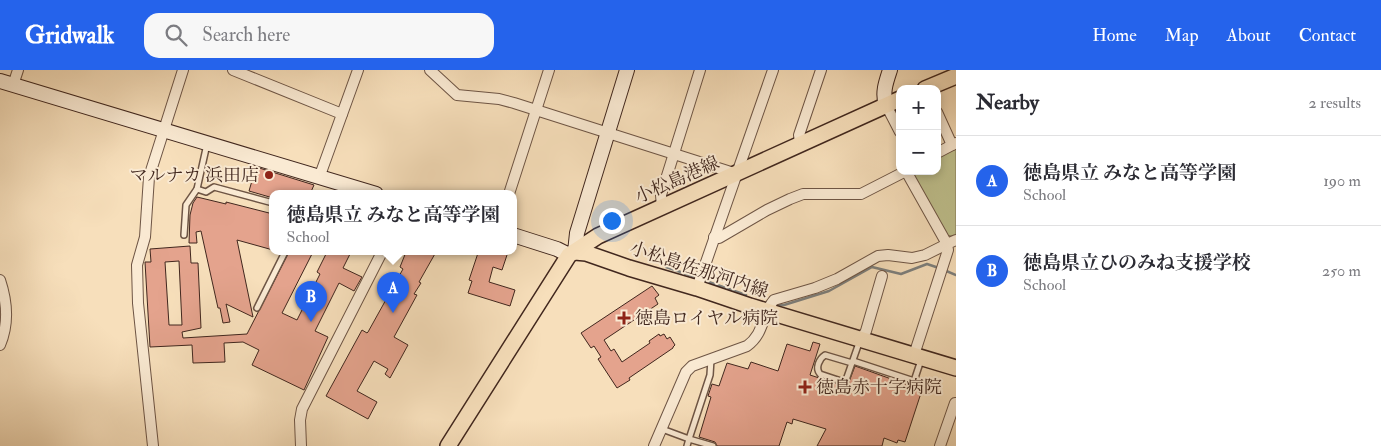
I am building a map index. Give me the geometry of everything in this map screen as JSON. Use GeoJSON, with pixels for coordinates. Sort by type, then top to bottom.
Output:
{"type":"FeatureCollection","features":[{"type":"Feature","properties":{"kind":"main road"},"geometry":{"type":"LineString","coordinates":[[935,85],[956,76]]}},
{"type":"Feature","properties":{"kind":"main road","name":"小松島港線"},"geometry":{"type":"LineString","coordinates":[[448,446],[572,253],[598,236],[893,102]]}},
{"type":"Feature","properties":{"kind":"main road","name":"小松島佐那河内線"},"geometry":{"type":"LineString","coordinates":[[572,253],[586,253],[628,268],[699,282],[768,312],[956,368]]}},
{"type":"Feature","properties":{"kind":"street"},"geometry":{"type":"LineString","coordinates":[[18,70],[7,83],[362,190]]}},
{"type":"Feature","properties":{"kind":"street"},"geometry":{"type":"LineString","coordinates":[[153,446],[138,303],[137,265],[145,237],[149,178],[183,70]]}},
{"type":"Feature","properties":{"kind":"street"},"geometry":{"type":"LineString","coordinates":[[234,70],[342,114]]}},
{"type":"Feature","properties":{"kind":"street"},"geometry":{"type":"LineString","coordinates":[[319,178],[358,70]]}},
{"type":"Feature","properties":{"kind":"street"},"geometry":{"type":"LineString","coordinates":[[430,70],[457,95],[499,99],[737,174]]}},
{"type":"Feature","properties":{"kind":"street"},"geometry":{"type":"LineString","coordinates":[[510,190],[549,70]]}},
{"type":"Feature","properties":{"kind":"street"},"geometry":{"type":"LineString","coordinates":[[517,236],[572,253],[627,70]]}},
{"type":"Feature","properties":{"kind":"street"},"geometry":{"type":"LineString","coordinates":[[662,207],[661,195],[700,70]]}},
{"type":"Feature","properties":{"kind":"street"},"geometry":{"type":"LineString","coordinates":[[699,282],[773,70]]}},
{"type":"Feature","properties":{"kind":"street"},"geometry":{"type":"LineString","coordinates":[[800,143],[799,135],[821,70]]}},
{"type":"Feature","properties":{"kind":"street"},"geometry":{"type":"LineString","coordinates":[[890,70],[884,90],[884,99],[893,102],[900,130]]}},
{"type":"Feature","properties":{"kind":"street"},"geometry":{"type":"LineString","coordinates":[[941,120],[954,144],[941,151]]}},
{"type":"Feature","properties":{"kind":"street"},"geometry":{"type":"LineString","coordinates":[[714,237],[719,238],[767,210],[804,194],[861,194],[898,175]]}},
{"type":"Feature","properties":{"kind":"street"},"geometry":{"type":"LineString","coordinates":[[909,175],[951,242]]}},
{"type":"Feature","properties":{"kind":"street"},"geometry":{"type":"LineString","coordinates":[[918,356],[941,269],[951,242]]}},
{"type":"Feature","properties":{"kind":"street"},"geometry":{"type":"LineString","coordinates":[[654,446],[686,372],[692,366],[747,346],[754,341],[762,329],[774,300],[815,288],[837,279],[878,256],[888,254],[912,258],[925,255],[951,242]]}},
{"type":"Feature","properties":{"kind":"street"},"geometry":{"type":"LineString","coordinates":[[301,446],[300,420],[302,409],[380,255]]}},
{"type":"Feature","properties":{"kind":"street"},"geometry":{"type":"LineString","coordinates":[[860,340],[866,331],[882,276]]}},
{"type":"Feature","properties":{"kind":"street"},"geometry":{"type":"LineString","coordinates":[[0,280],[4,291],[6,316],[5,329],[0,345]]}},
{"type":"Feature","properties":{"kind":"street"},"geometry":{"type":"LineString","coordinates":[[940,446],[953,418],[955,403]]}},
{"type":"Feature","properties":{"kind":"lane"},"geometry":{"type":"LineString","coordinates":[[184,235],[186,205],[197,189],[207,144]]}},
{"type":"Feature","properties":{"kind":"lane"},"geometry":{"type":"LineString","coordinates":[[197,189],[206,192],[214,187],[269,202]]}},
{"type":"Feature","properties":{"kind":"lane"},"geometry":{"type":"LineString","coordinates":[[257,308],[284,255]]}},
{"type":"Feature","properties":{"kind":"lane"},"geometry":{"type":"LineString","coordinates":[[860,340],[852,362],[846,380],[820,374],[817,368],[821,358],[825,355],[852,362],[914,381],[918,356]]}},
{"type":"Feature","properties":{"kind":"lane"},"geometry":{"type":"LineString","coordinates":[[687,446],[710,375],[711,359]]}},
{"type":"Feature","properties":{"kind":"lane"},"geometry":{"type":"LineString","coordinates":[[661,429],[714,446]]}},
{"type":"Feature","properties":{"kind":"green space"},"geometry":{"type":"Polygon","coordinates":[[[956,147],[956,235],[951,236],[946,235],[913,175],[941,175],[941,155],[956,147]]]}},
{"type":"Feature","properties":{"kind":"building","name":"マルナカ 浜田店"},"geometry":{"type":"Polygon","coordinates":[[[256,167],[314,185],[312,190],[269,190],[269,197],[249,191],[256,167]]]}},
{"type":"Feature","properties":{"kind":"building"},"geometry":{"type":"Polygon","coordinates":[[[197,197],[269,213],[269,249],[237,240],[253,317],[226,304],[230,322],[223,323],[201,231],[196,232],[197,243],[189,243],[190,215],[193,203],[197,197]]]}},
{"type":"Feature","properties":{"kind":"building"},"geometry":{"type":"Polygon","coordinates":[[[190,246],[191,263],[198,263],[201,328],[182,332],[183,338],[247,334],[287,255],[311,255],[282,313],[297,320],[320,274],[317,272],[326,255],[350,255],[343,268],[362,277],[354,291],[339,283],[315,331],[328,337],[304,390],[252,365],[259,350],[243,342],[224,343],[225,362],[193,363],[192,345],[150,347],[145,262],[151,262],[150,249],[190,246]],[[179,261],[165,262],[169,325],[182,325],[179,261]]]}},
{"type":"Feature","properties":{"kind":"building"},"geometry":{"type":"Polygon","coordinates":[[[405,255],[434,255],[419,282],[421,283],[414,294],[417,295],[394,337],[408,345],[390,378],[385,374],[388,369],[374,361],[357,391],[377,402],[368,419],[326,396],[362,330],[368,332],[403,269],[400,267],[405,255]]]}},
{"type":"Feature","properties":{"kind":"building"},"geometry":{"type":"Polygon","coordinates":[[[477,255],[507,255],[502,270],[493,267],[489,282],[515,290],[510,306],[468,293],[472,281],[469,280],[477,255]]]}},
{"type":"Feature","properties":{"kind":"building"},"geometry":{"type":"Polygon","coordinates":[[[652,286],[659,295],[655,298],[658,304],[604,340],[611,351],[614,349],[622,362],[650,343],[649,341],[659,334],[660,336],[664,334],[667,339],[670,337],[675,345],[617,388],[598,359],[601,357],[594,346],[591,348],[581,333],[652,286]]]}},
{"type":"Feature","properties":{"kind":"building","name":"徳島赤十字病院"},"geometry":{"type":"Polygon","coordinates":[[[813,342],[820,344],[810,375],[847,387],[855,366],[922,390],[905,442],[898,440],[897,443],[884,438],[882,446],[817,446],[826,429],[793,419],[792,424],[787,422],[779,446],[717,446],[715,442],[699,437],[711,397],[708,396],[712,384],[719,386],[727,363],[748,369],[751,362],[778,371],[787,344],[810,351],[813,342]]]}},
{"type":"Feature","properties":{"kind":"waterway"},"geometry":{"type":"LineString","coordinates":[[777,305],[784,305],[829,291],[872,267],[901,274],[927,264],[939,268]]}},
{"type":"Feature","properties":{"kind":"waterway"},"geometry":{"type":"LineString","coordinates":[[666,267],[698,278]]}},
{"type":"Feature","properties":{"kind":"waterway"},"geometry":{"type":"LineString","coordinates":[[944,270],[956,275]]}},
{"type":"Feature","properties":{"kind":"waterway"},"geometry":{"type":"LineString","coordinates":[[703,280],[746,295]]}},
{"type":"Feature","properties":{"kind":"place","name":"マルナカ 浜田店"},"geometry":{"type":"Point","coordinates":[269,175]}},
{"type":"Feature","properties":{"kind":"place","name":"徳島県立 みなと高等学園"},"geometry":{"type":"Point","coordinates":[393,313]}},
{"type":"Feature","properties":{"kind":"place","name":"徳島ロイヤル病院"},"geometry":{"type":"Point","coordinates":[624,318]}},
{"type":"Feature","properties":{"kind":"place","name":"徳島県立ひのみね支援学校"},"geometry":{"type":"Point","coordinates":[311,322]}},
{"type":"Feature","properties":{"kind":"place","name":"徳島赤十字病院"},"geometry":{"type":"Point","coordinates":[805,387]}}]}
